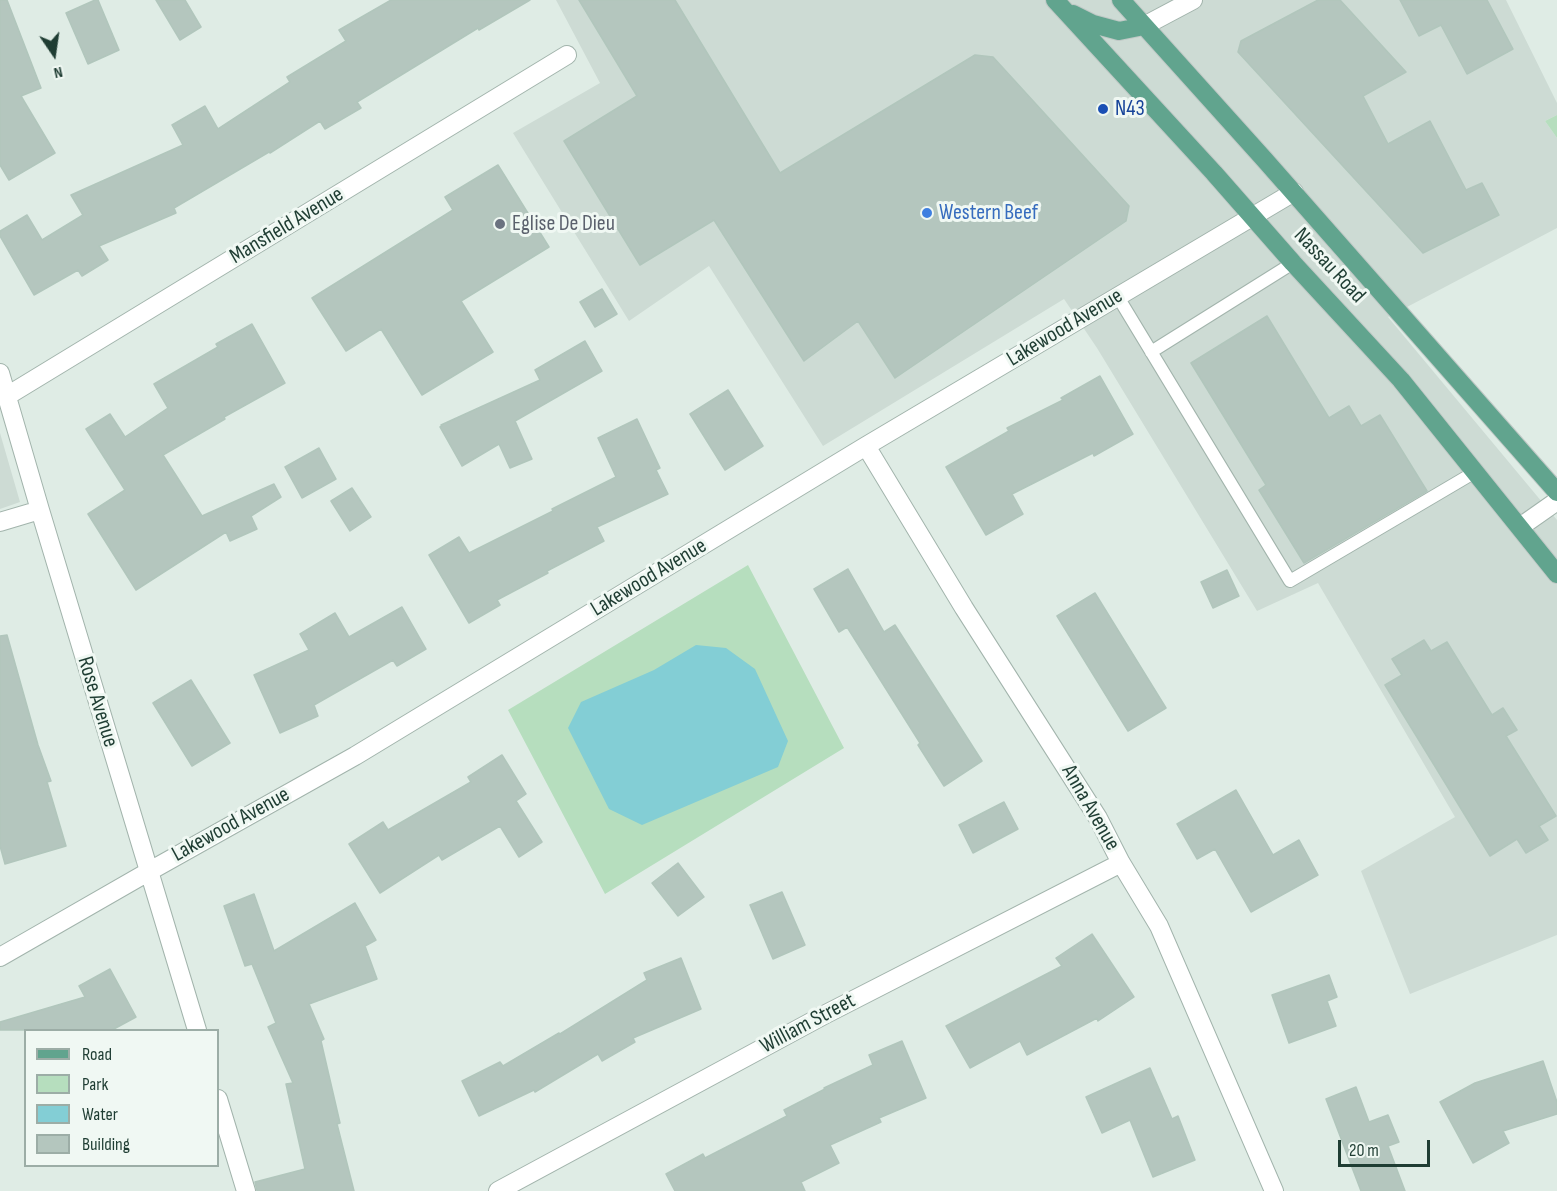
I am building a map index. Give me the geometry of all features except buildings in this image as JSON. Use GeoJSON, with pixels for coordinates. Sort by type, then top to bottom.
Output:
{"type":"FeatureCollection","features":[{"type":"Feature","properties":{"kind":"main road","name":"Nassau Road"},"geometry":{"type":"LineString","coordinates":[[1121,0],[1294,192],[1557,492]]}},
{"type":"Feature","properties":{"kind":"main road","name":"Nassau Road"},"geometry":{"type":"LineString","coordinates":[[1058,4],[1401,380],[1557,574]]}},
{"type":"Feature","properties":{"kind":"main road"},"geometry":{"type":"LineString","coordinates":[[1058,4],[1093,24],[1119,31],[1144,26]]}},
{"type":"Feature","properties":{"kind":"street"},"geometry":{"type":"LineString","coordinates":[[1144,26],[1193,0]]}},
{"type":"Feature","properties":{"kind":"street","name":"Mansfield Avenue"},"geometry":{"type":"LineString","coordinates":[[7,396],[567,55]]}},
{"type":"Feature","properties":{"kind":"street","name":"Lakewood Avenue"},"geometry":{"type":"LineString","coordinates":[[0,957],[355,756],[866,446],[1294,192]]}},
{"type":"Feature","properties":{"kind":"street","name":"Rose Avenue"},"geometry":{"type":"LineString","coordinates":[[0,373],[196,1029]]}},
{"type":"Feature","properties":{"kind":"street","name":"Anna Avenue"},"geometry":{"type":"LineString","coordinates":[[866,446],[964,608],[1098,818],[1121,863],[1159,926],[1274,1191]]}},
{"type":"Feature","properties":{"kind":"street"},"geometry":{"type":"LineString","coordinates":[[1520,527],[1557,501]]}},
{"type":"Feature","properties":{"kind":"street"},"geometry":{"type":"LineString","coordinates":[[0,522],[40,510]]}},
{"type":"Feature","properties":{"kind":"street","name":"William Street"},"geometry":{"type":"LineString","coordinates":[[498,1191],[824,1015],[1121,863]]}},
{"type":"Feature","properties":{"kind":"street"},"geometry":{"type":"LineString","coordinates":[[219,1102],[246,1191]]}},
{"type":"Feature","properties":{"kind":"lane"},"geometry":{"type":"LineString","coordinates":[[1151,352],[1293,263]]}},
{"type":"Feature","properties":{"kind":"lane"},"geometry":{"type":"LineString","coordinates":[[1118,297],[1290,581],[1476,472]]}},
{"type":"Feature","properties":{"kind":"shaded area"},"geometry":{"type":"Polygon","coordinates":[[[556,0],[1506,0],[1557,103],[1557,115],[1545,121],[1557,138],[1557,228],[1388,317],[1557,520],[1557,935],[1410,994],[1361,871],[1455,817],[1318,583],[1257,611],[1097,348],[1064,299],[823,446],[709,266],[629,321],[513,133],[600,83],[556,0]]]}},
{"type":"Feature","properties":{"kind":"shaded area"},"geometry":{"type":"Polygon","coordinates":[[[0,433],[20,502],[0,509],[0,433]]]}},
{"type":"Feature","properties":{"kind":"green space"},"geometry":{"type":"Polygon","coordinates":[[[1557,115],[1557,138],[1545,121],[1557,115]]]}},
{"type":"Feature","properties":{"kind":"green space"},"geometry":{"type":"Polygon","coordinates":[[[748,565],[844,748],[605,894],[508,710],[748,565]]]}},
{"type":"Feature","properties":{"kind":"water"},"geometry":{"type":"Polygon","coordinates":[[[696,645],[726,648],[755,669],[788,741],[778,767],[642,825],[609,809],[568,728],[581,702],[654,670],[696,645]]]}},
{"type":"Feature","properties":{"kind":"place","name":"N43"},"geometry":{"type":"Point","coordinates":[1103,109]}},
{"type":"Feature","properties":{"kind":"place","name":"Western Beef"},"geometry":{"type":"Point","coordinates":[927,213]}},
{"type":"Feature","properties":{"kind":"place","name":"Eglise De Dieu"},"geometry":{"type":"Point","coordinates":[500,224]}}]}
